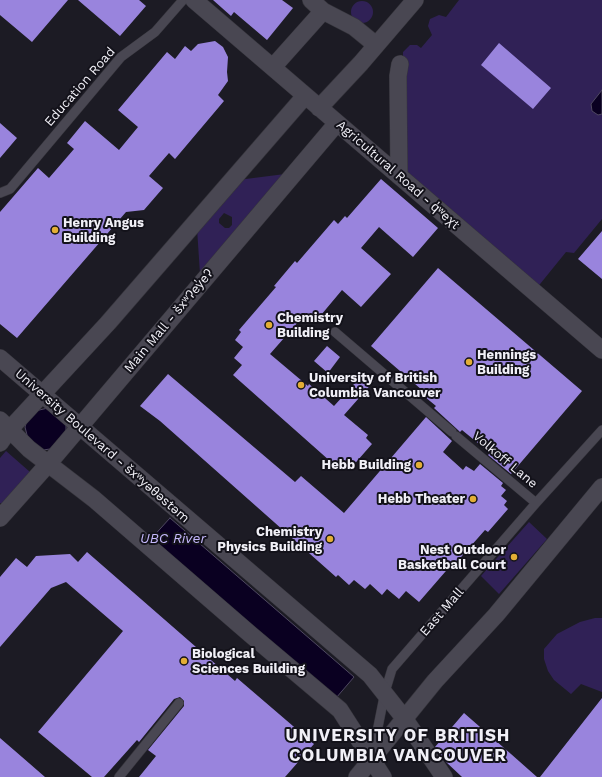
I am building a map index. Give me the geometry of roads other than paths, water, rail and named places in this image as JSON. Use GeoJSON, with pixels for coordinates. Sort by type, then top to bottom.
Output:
{"type":"FeatureCollection","features":[{"type":"Feature","properties":{"kind":"street","name":"Agricultural Road - q̓ʷeχt"},"geometry":{"type":"LineString","coordinates":[[194,0],[602,350]]}},
{"type":"Feature","properties":{"kind":"street"},"geometry":{"type":"LineString","coordinates":[[319,108],[415,0]]}},
{"type":"Feature","properties":{"kind":"street"},"geometry":{"type":"LineString","coordinates":[[273,67],[317,6],[354,27],[376,45]]}},
{"type":"Feature","properties":{"kind":"street"},"geometry":{"type":"LineString","coordinates":[[399,176],[398,76],[400,64]]}},
{"type":"Feature","properties":{"kind":"street"},"geometry":{"type":"LineString","coordinates":[[305,96],[108,323],[42,394],[3,431],[49,463],[94,499],[340,710],[383,777]]}},
{"type":"Feature","properties":{"kind":"street","name":"Main Mall - šxʷʔey̓eʔ"},"geometry":{"type":"LineString","coordinates":[[0,518],[49,463],[337,123]]}},
{"type":"Feature","properties":{"kind":"street","name":"University Boulevard - šxʷyəθəstəm"},"geometry":{"type":"LineString","coordinates":[[0,358],[370,675],[385,692],[404,718],[444,777]]}},
{"type":"Feature","properties":{"kind":"street"},"geometry":{"type":"LineString","coordinates":[[357,777],[404,718],[460,652],[496,615],[602,487]]}},
{"type":"Feature","properties":{"kind":"lane","name":"Education Road"},"geometry":{"type":"LineString","coordinates":[[0,193],[10,189],[121,57],[155,32],[183,0]]}},
{"type":"Feature","properties":{"kind":"lane","name":"Volkoff Lane"},"geometry":{"type":"LineString","coordinates":[[335,332],[536,503]]}},
{"type":"Feature","properties":{"kind":"lane","name":"East Mall"},"geometry":{"type":"LineString","coordinates":[[372,760],[385,692],[392,669],[536,503],[602,430]]}},
{"type":"Feature","properties":{"kind":"lane"},"geometry":{"type":"LineString","coordinates":[[118,777],[179,703]]}},
{"type":"Feature","properties":{"kind":"water"},"geometry":{"type":"Polygon","coordinates":[[[602,90],[602,114],[598,115],[592,111],[591,104],[602,90]]]}},
{"type":"Feature","properties":{"kind":"water"},"geometry":{"type":"Polygon","coordinates":[[[48,408],[66,425],[66,431],[50,449],[43,450],[28,439],[25,427],[27,420],[35,411],[48,408]]]}},
{"type":"Feature","properties":{"kind":"water","name":"UBC River"},"geometry":{"type":"Polygon","coordinates":[[[170,518],[354,677],[336,698],[151,539],[170,518]]]}},
{"type":"Feature","properties":{"kind":"place","name":"Henry Angus Building"},"geometry":{"type":"Point","coordinates":[55,230]}},
{"type":"Feature","properties":{"kind":"place","name":"Chemistry Building"},"geometry":{"type":"Point","coordinates":[269,325]}},
{"type":"Feature","properties":{"kind":"place","name":"Hennings Building"},"geometry":{"type":"Point","coordinates":[469,362]}},
{"type":"Feature","properties":{"kind":"place","name":"University of British Columbia Vancouver"},"geometry":{"type":"Point","coordinates":[301,385]}},
{"type":"Feature","properties":{"kind":"place","name":"Hebb Building"},"geometry":{"type":"Point","coordinates":[419,465]}},
{"type":"Feature","properties":{"kind":"place","name":"Hebb Theater"},"geometry":{"type":"Point","coordinates":[473,499]}},
{"type":"Feature","properties":{"kind":"place","name":"Chemistry Physics Building"},"geometry":{"type":"Point","coordinates":[330,539]}},
{"type":"Feature","properties":{"kind":"place","name":"Nest Outdoor Basketball Court"},"geometry":{"type":"Point","coordinates":[514,557]}},
{"type":"Feature","properties":{"kind":"place","name":"Biological Sciences Building"},"geometry":{"type":"Point","coordinates":[184,661]}},
{"type":"Feature","properties":{"kind":"district","name":"UNIVERSITY OF BRITISH COLUMBIA VANCOUVER"},"geometry":{"type":"Point","coordinates":[398,746]}}]}
